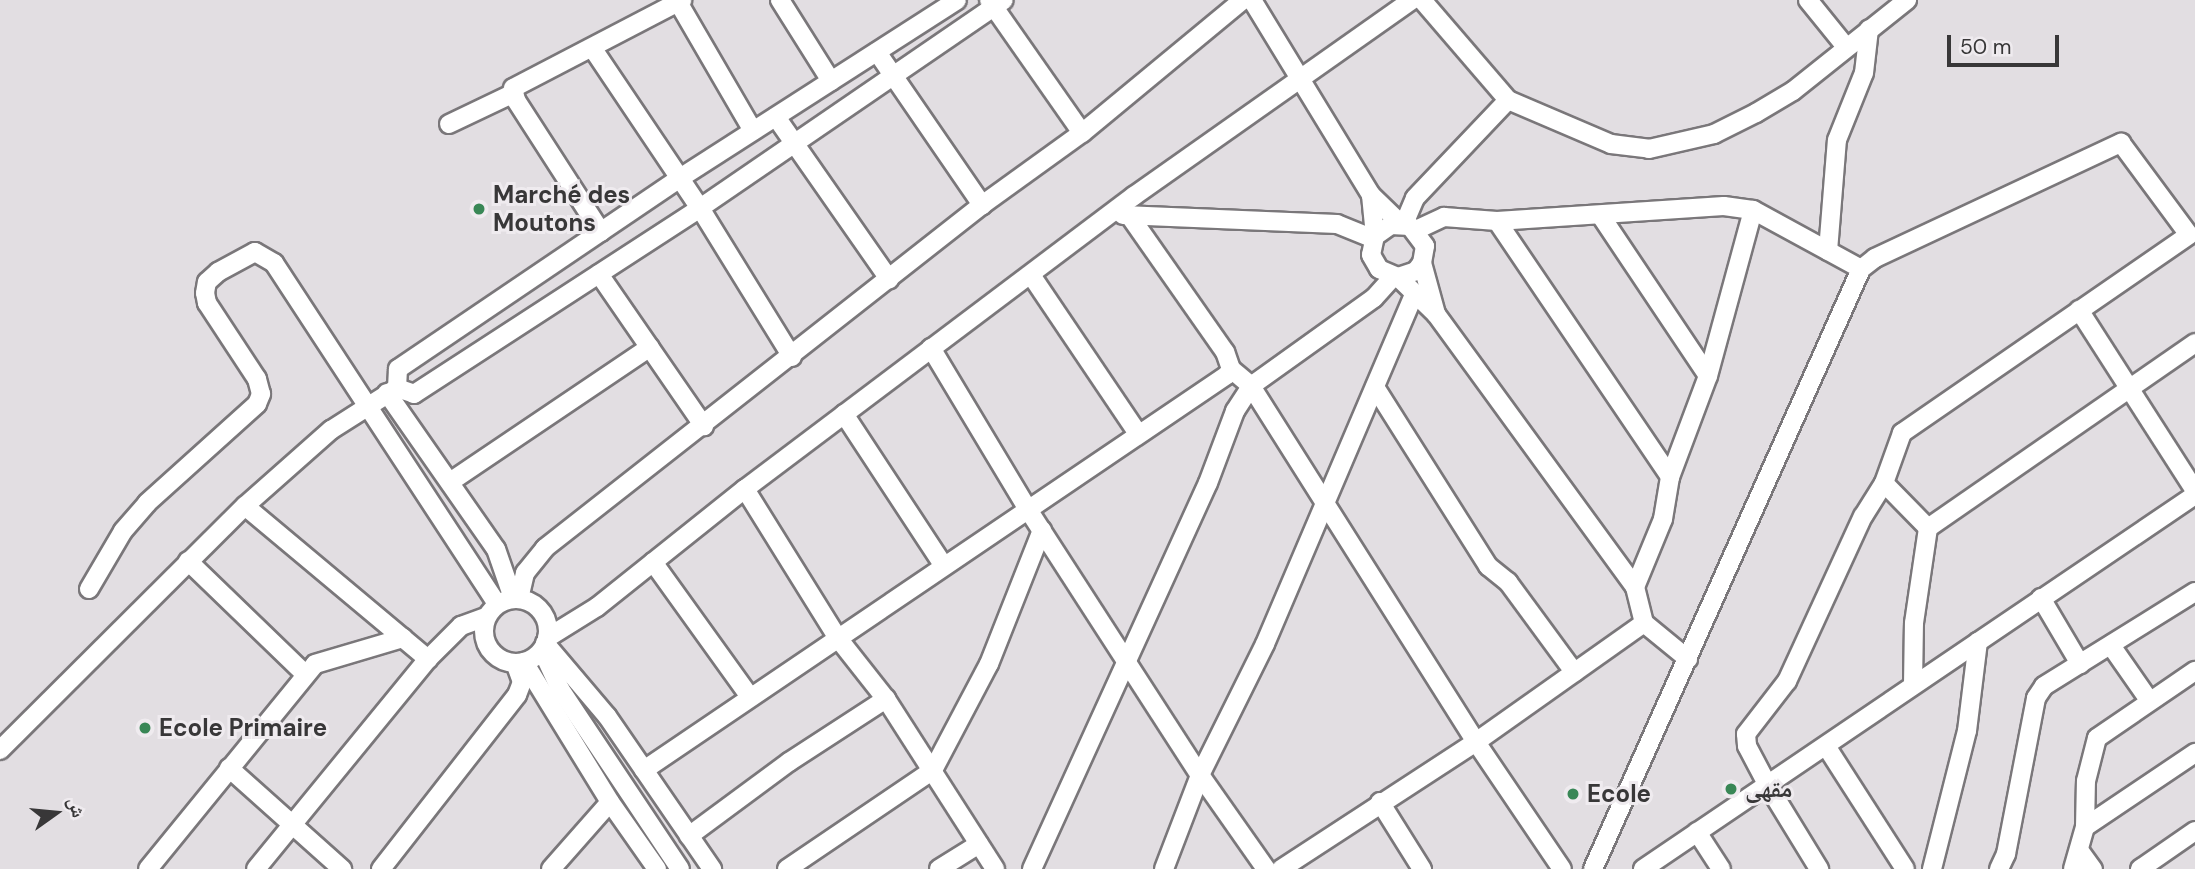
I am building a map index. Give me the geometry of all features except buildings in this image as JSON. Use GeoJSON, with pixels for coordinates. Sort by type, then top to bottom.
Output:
{"type":"FeatureCollection","features":[{"type":"Feature","properties":{"kind":"street"},"geometry":{"type":"LineString","coordinates":[[780,0],[831,81]]}},
{"type":"Feature","properties":{"kind":"street"},"geometry":{"type":"LineString","coordinates":[[657,869],[610,802],[520,662],[491,652],[505,564],[392,391],[398,369],[680,178],[957,0]]}},
{"type":"Feature","properties":{"kind":"street"},"geometry":{"type":"LineString","coordinates":[[498,607],[545,548],[792,357],[982,205],[1082,133],[1243,0]]}},
{"type":"Feature","properties":{"kind":"street"},"geometry":{"type":"LineString","coordinates":[[1252,0],[1298,82],[1371,195],[1407,226],[1424,246],[1422,263],[1436,314]]}},
{"type":"Feature","properties":{"kind":"street"},"geometry":{"type":"LineString","coordinates":[[520,662],[597,607],[745,489],[931,348],[1031,275],[1124,215],[1298,82],[1412,0]]}},
{"type":"Feature","properties":{"kind":"street"},"geometry":{"type":"LineString","coordinates":[[1422,0],[1508,100],[1611,144],[1669,146],[1714,134],[1793,91],[1907,0]]}},
{"type":"Feature","properties":{"kind":"street"},"geometry":{"type":"LineString","coordinates":[[1808,0],[1846,47]]}},
{"type":"Feature","properties":{"kind":"street"},"geometry":{"type":"LineString","coordinates":[[449,124],[512,94],[517,83],[593,49],[680,1],[753,131]]}},
{"type":"Feature","properties":{"kind":"street"},"geometry":{"type":"LineString","coordinates":[[0,750],[246,506],[366,404],[392,391],[414,394],[700,208],[995,2],[1082,133]]}},
{"type":"Feature","properties":{"kind":"street"},"geometry":{"type":"LineString","coordinates":[[1828,251],[1837,140],[1864,73],[1869,29]]}},
{"type":"Feature","properties":{"kind":"street"},"geometry":{"type":"LineString","coordinates":[[593,49],[700,208],[792,357]]}},
{"type":"Feature","properties":{"kind":"street"},"geometry":{"type":"LineString","coordinates":[[877,52],[982,205]]}},
{"type":"Feature","properties":{"kind":"street"},"geometry":{"type":"LineString","coordinates":[[512,94],[601,232]]}},
{"type":"Feature","properties":{"kind":"street"},"geometry":{"type":"LineString","coordinates":[[1407,226],[1415,198],[1508,100]]}},
{"type":"Feature","properties":{"kind":"street"},"geometry":{"type":"LineString","coordinates":[[776,117],[889,279]]}},
{"type":"Feature","properties":{"kind":"street"},"geometry":{"type":"LineString","coordinates":[[1593,869],[1861,269],[1875,258],[2121,143],[2189,235],[1911,425],[1898,442],[1884,483],[1863,516],[1787,681],[1746,734],[1768,784],[1819,869]]}},
{"type":"Feature","properties":{"kind":"street"},"geometry":{"type":"LineString","coordinates":[[1371,195],[1374,262],[1436,314],[1635,587],[1644,623],[1688,659]]}},
{"type":"Feature","properties":{"kind":"street"},"geometry":{"type":"LineString","coordinates":[[1375,238],[1382,229],[1444,217],[1497,221],[1601,215],[1688,205],[1753,210],[1861,269]]}},
{"type":"Feature","properties":{"kind":"street"},"geometry":{"type":"LineString","coordinates":[[1635,587],[1663,519],[1670,477],[1708,376],[1753,210]]}},
{"type":"Feature","properties":{"kind":"street"},"geometry":{"type":"LineString","coordinates":[[1124,215],[1337,224],[1375,238]]}},
{"type":"Feature","properties":{"kind":"street"},"geometry":{"type":"LineString","coordinates":[[1124,215],[1225,352],[1231,369],[1251,386],[1476,742],[1562,869]]}},
{"type":"Feature","properties":{"kind":"street"},"geometry":{"type":"LineString","coordinates":[[1601,215],[1708,376]]}},
{"type":"Feature","properties":{"kind":"street"},"geometry":{"type":"LineString","coordinates":[[1497,221],[1670,477]]}},
{"type":"Feature","properties":{"kind":"street"},"geometry":{"type":"LineString","coordinates":[[89,589],[123,531],[147,503],[257,404],[261,394],[257,379],[206,303],[207,282],[218,272],[255,252],[274,263],[498,607]]}},
{"type":"Feature","properties":{"kind":"street"},"geometry":{"type":"LineString","coordinates":[[1032,869],[1125,658],[1208,483],[1235,411],[1251,386],[1374,298],[1395,277],[1416,271],[1422,263]]}},
{"type":"Feature","properties":{"kind":"street"},"geometry":{"type":"LineString","coordinates":[[599,274],[704,426]]}},
{"type":"Feature","properties":{"kind":"street"},"geometry":{"type":"LineString","coordinates":[[1031,275],[1137,432]]}},
{"type":"Feature","properties":{"kind":"street"},"geometry":{"type":"LineString","coordinates":[[1164,869],[1200,775],[1326,504],[1414,294]]}},
{"type":"Feature","properties":{"kind":"street"},"geometry":{"type":"LineString","coordinates":[[1643,869],[2195,493],[2079,310]]}},
{"type":"Feature","properties":{"kind":"street"},"geometry":{"type":"LineString","coordinates":[[1913,685],[1914,623],[1928,528],[2195,344]]}},
{"type":"Feature","properties":{"kind":"street"},"geometry":{"type":"LineString","coordinates":[[450,482],[650,347]]}},
{"type":"Feature","properties":{"kind":"street"},"geometry":{"type":"LineString","coordinates":[[931,348],[1027,508],[1200,775],[1266,869]]}},
{"type":"Feature","properties":{"kind":"street"},"geometry":{"type":"LineString","coordinates":[[644,770],[1231,369]]}},
{"type":"Feature","properties":{"kind":"street"},"geometry":{"type":"LineString","coordinates":[[1375,387],[1488,566],[1508,582],[1574,672]]}},
{"type":"Feature","properties":{"kind":"street"},"geometry":{"type":"LineString","coordinates":[[844,414],[943,565]]}},
{"type":"Feature","properties":{"kind":"street"},"geometry":{"type":"LineString","coordinates":[[1884,483],[1928,528]]}},
{"type":"Feature","properties":{"kind":"street"},"geometry":{"type":"LineString","coordinates":[[745,489],[837,637],[886,699],[995,869]]}},
{"type":"Feature","properties":{"kind":"street"},"geometry":{"type":"LineString","coordinates":[[246,506],[428,659]]}},
{"type":"Feature","properties":{"kind":"street"},"geometry":{"type":"LineString","coordinates":[[788,869],[933,770],[989,664],[1042,530]]}},
{"type":"Feature","properties":{"kind":"street"},"geometry":{"type":"LineString","coordinates":[[188,561],[305,674]]}},
{"type":"Feature","properties":{"kind":"street"},"geometry":{"type":"LineString","coordinates":[[653,562],[750,697]]}},
{"type":"Feature","properties":{"kind":"street"},"geometry":{"type":"LineString","coordinates":[[1999,869],[2006,854],[2036,698],[2044,686],[2112,647],[2195,592]]}},
{"type":"Feature","properties":{"kind":"street"},"geometry":{"type":"LineString","coordinates":[[2041,598],[2080,664]]}},
{"type":"Feature","properties":{"kind":"street"},"geometry":{"type":"LineString","coordinates":[[256,869],[428,659],[461,626],[498,607],[529,601],[545,617],[545,644],[559,689],[680,869]]}},
{"type":"Feature","properties":{"kind":"street"},"geometry":{"type":"LineString","coordinates":[[1281,869],[1476,742],[1644,623]]}},
{"type":"Feature","properties":{"kind":"street"},"geometry":{"type":"LineString","coordinates":[[148,869],[305,674],[331,656],[403,638]]}},
{"type":"Feature","properties":{"kind":"street"},"geometry":{"type":"LineString","coordinates":[[1932,869],[1967,732],[1978,642]]}},
{"type":"Feature","properties":{"kind":"street"},"geometry":{"type":"LineString","coordinates":[[545,644],[607,716],[712,869]]}},
{"type":"Feature","properties":{"kind":"street"},"geometry":{"type":"LineString","coordinates":[[2112,647],[2149,700]]}},
{"type":"Feature","properties":{"kind":"street"},"geometry":{"type":"LineString","coordinates":[[380,869],[517,695],[522,682],[520,662]]}},
{"type":"Feature","properties":{"kind":"street"},"geometry":{"type":"LineString","coordinates":[[2073,869],[2085,827],[2086,781],[2097,738],[2195,671]]}},
{"type":"Feature","properties":{"kind":"street"},"geometry":{"type":"LineString","coordinates":[[689,836],[789,762],[886,699]]}},
{"type":"Feature","properties":{"kind":"street"},"geometry":{"type":"LineString","coordinates":[[1826,746],[1905,869]]}},
{"type":"Feature","properties":{"kind":"street"},"geometry":{"type":"LineString","coordinates":[[2085,827],[2195,753]]}},
{"type":"Feature","properties":{"kind":"street"},"geometry":{"type":"LineString","coordinates":[[229,768],[342,869]]}},
{"type":"Feature","properties":{"kind":"street"},"geometry":{"type":"LineString","coordinates":[[551,869],[610,802]]}},
{"type":"Feature","properties":{"kind":"street"},"geometry":{"type":"LineString","coordinates":[[1380,803],[1422,869]]}},
{"type":"Feature","properties":{"kind":"street"},"geometry":{"type":"LineString","coordinates":[[2140,869],[2195,831]]}},
{"type":"Feature","properties":{"kind":"street"},"geometry":{"type":"LineString","coordinates":[[1697,832],[1721,869]]}},
{"type":"Feature","properties":{"kind":"street"},"geometry":{"type":"LineString","coordinates":[[939,869],[979,844]]}},
{"type":"Feature","properties":{"kind":"street"},"geometry":{"type":"LineString","coordinates":[[2079,850],[2093,869]]}},
{"type":"Feature","properties":{"kind":"place","name":"Marché des Moutons"},"geometry":{"type":"Point","coordinates":[479,209]}},
{"type":"Feature","properties":{"kind":"place","name":"Ecole Primaire"},"geometry":{"type":"Point","coordinates":[145,728]}},
{"type":"Feature","properties":{"kind":"place","name":"مقهى"},"geometry":{"type":"Point","coordinates":[1731,789]}},
{"type":"Feature","properties":{"kind":"place","name":"Ecole"},"geometry":{"type":"Point","coordinates":[1573,794]}}]}
